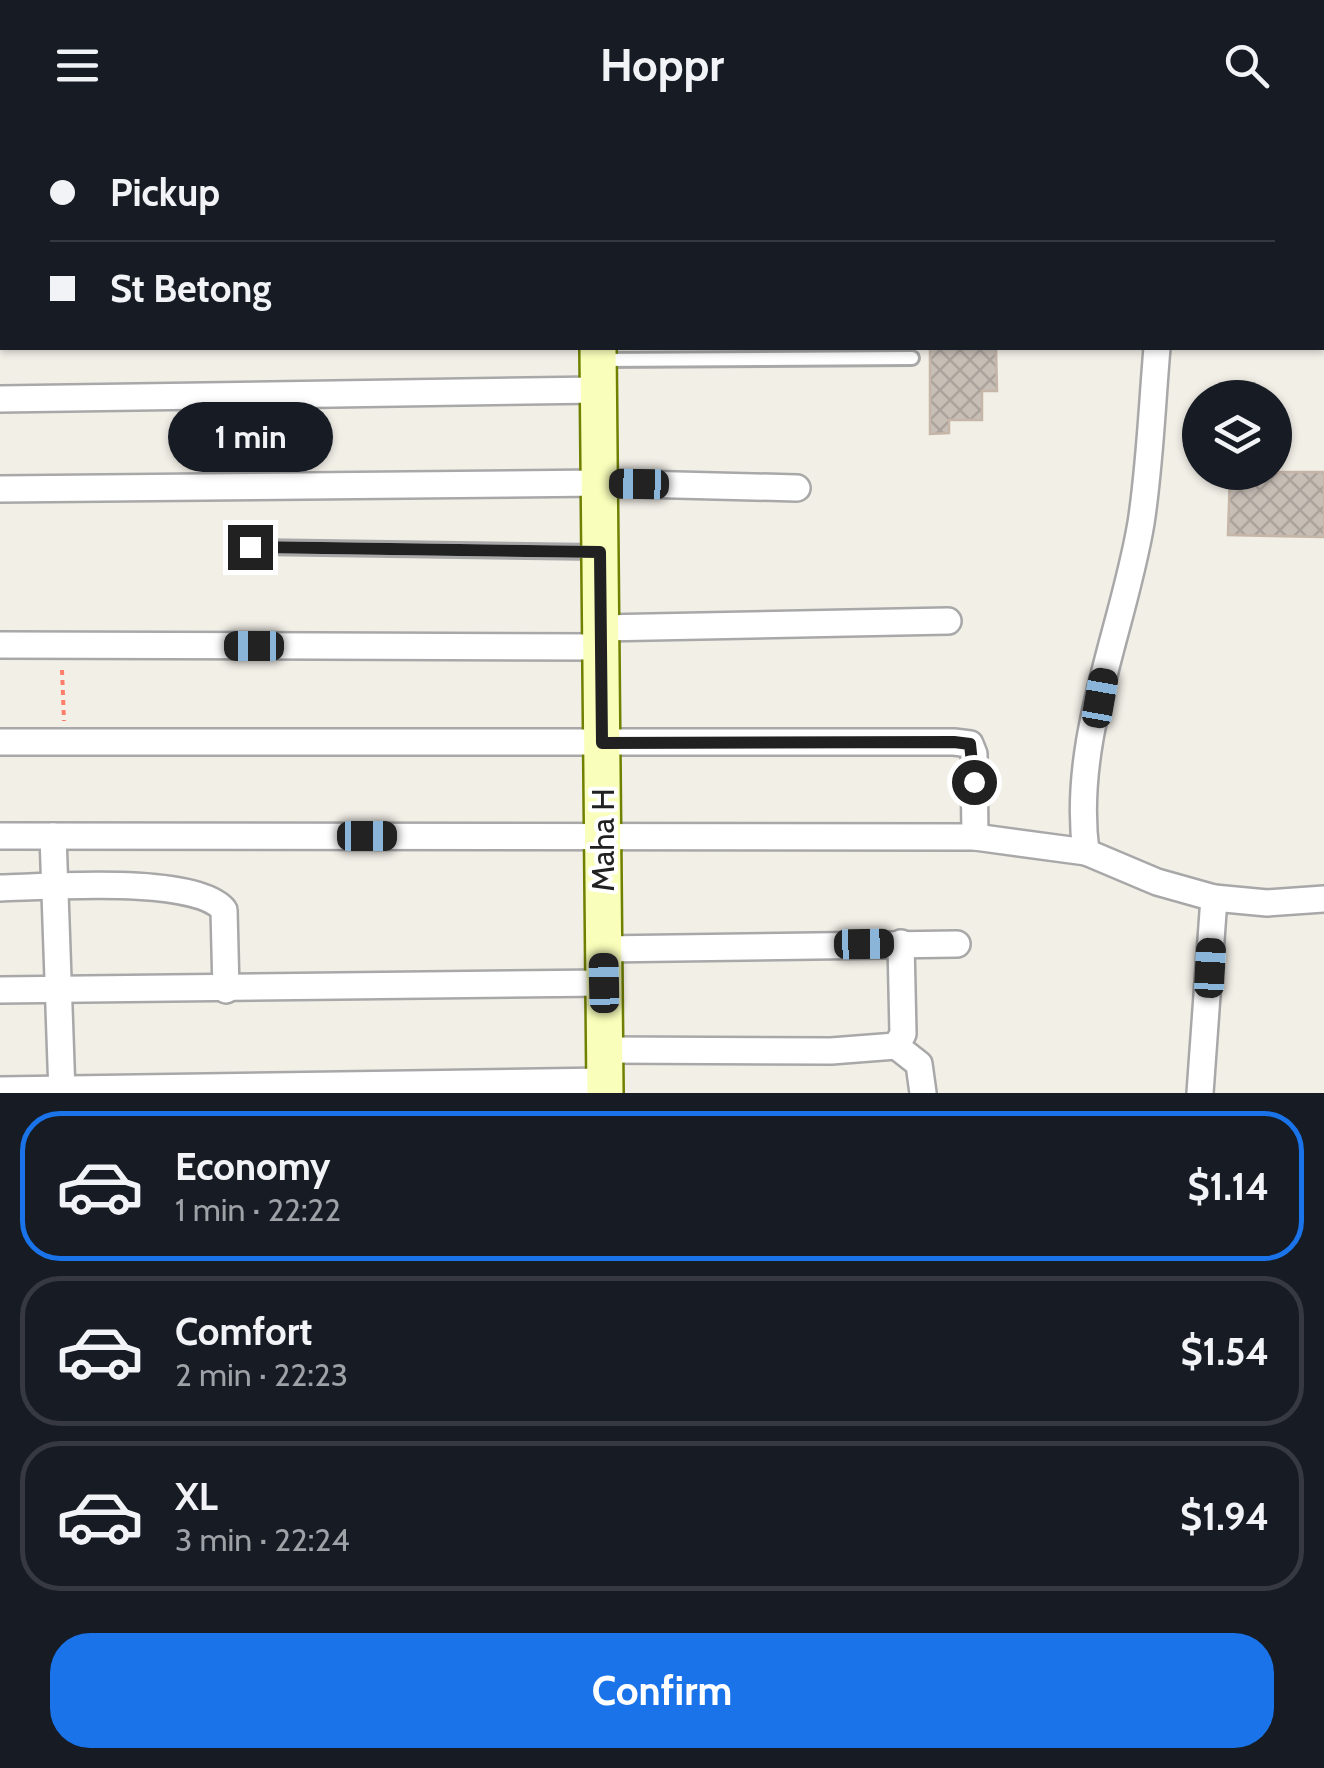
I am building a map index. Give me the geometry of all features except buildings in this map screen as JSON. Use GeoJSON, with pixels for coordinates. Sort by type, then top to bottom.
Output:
{"type":"FeatureCollection","features":[{"type":"Feature","properties":{"kind":"street"},"geometry":{"type":"LineString","coordinates":[[1086,852],[1082,822],[1086,777],[1107,659],[1141,523],[1158,350]]}},
{"type":"Feature","properties":{"kind":"street"},"geometry":{"type":"LineString","coordinates":[[0,399],[598,366]]}},
{"type":"Feature","properties":{"kind":"street","name":"Maha H"},"geometry":{"type":"LineString","coordinates":[[598,366],[605,1074]]}},
{"type":"Feature","properties":{"kind":"street"},"geometry":{"type":"LineString","coordinates":[[0,489],[599,483],[797,488]]}},
{"type":"Feature","properties":{"kind":"street"},"geometry":{"type":"LineString","coordinates":[[0,646],[600,638],[948,622]]}},
{"type":"Feature","properties":{"kind":"street"},"geometry":{"type":"LineString","coordinates":[[0,742],[970,744],[974,754],[975,837]]}},
{"type":"Feature","properties":{"kind":"street"},"geometry":{"type":"LineString","coordinates":[[0,836],[975,837],[1086,852],[1140,876],[1214,898],[1268,903],[1324,899]]}},
{"type":"Feature","properties":{"kind":"street"},"geometry":{"type":"LineString","coordinates":[[53,836],[62,1092]]}},
{"type":"Feature","properties":{"kind":"street"},"geometry":{"type":"LineString","coordinates":[[0,888],[173,890],[217,902],[224,910],[226,990]]}},
{"type":"Feature","properties":{"kind":"street"},"geometry":{"type":"LineString","coordinates":[[1200,1093],[1214,898]]}},
{"type":"Feature","properties":{"kind":"street"},"geometry":{"type":"LineString","coordinates":[[896,1046],[903,1034],[901,944]]}},
{"type":"Feature","properties":{"kind":"street"},"geometry":{"type":"LineString","coordinates":[[0,990],[226,990],[901,944],[957,944]]}},
{"type":"Feature","properties":{"kind":"street"},"geometry":{"type":"LineString","coordinates":[[0,1090],[62,1092],[605,1074],[896,1046],[918,1064],[923,1093]]}},
{"type":"Feature","properties":{"kind":"lane"},"geometry":{"type":"LineString","coordinates":[[598,366],[912,358]]}},
{"type":"Feature","properties":{"kind":"lane"},"geometry":{"type":"LineString","coordinates":[[250,547],[600,552]]}},
{"type":"Feature","properties":{"kind":"path"},"geometry":{"type":"LineString","coordinates":[[61,646],[65,741]]}},
{"type":"Feature","properties":{"kind":"route"},"geometry":{"type":"LineString","coordinates":[[250,547],[600,552],[602,743],[954,742],[970,744],[974,782]]}}]}
